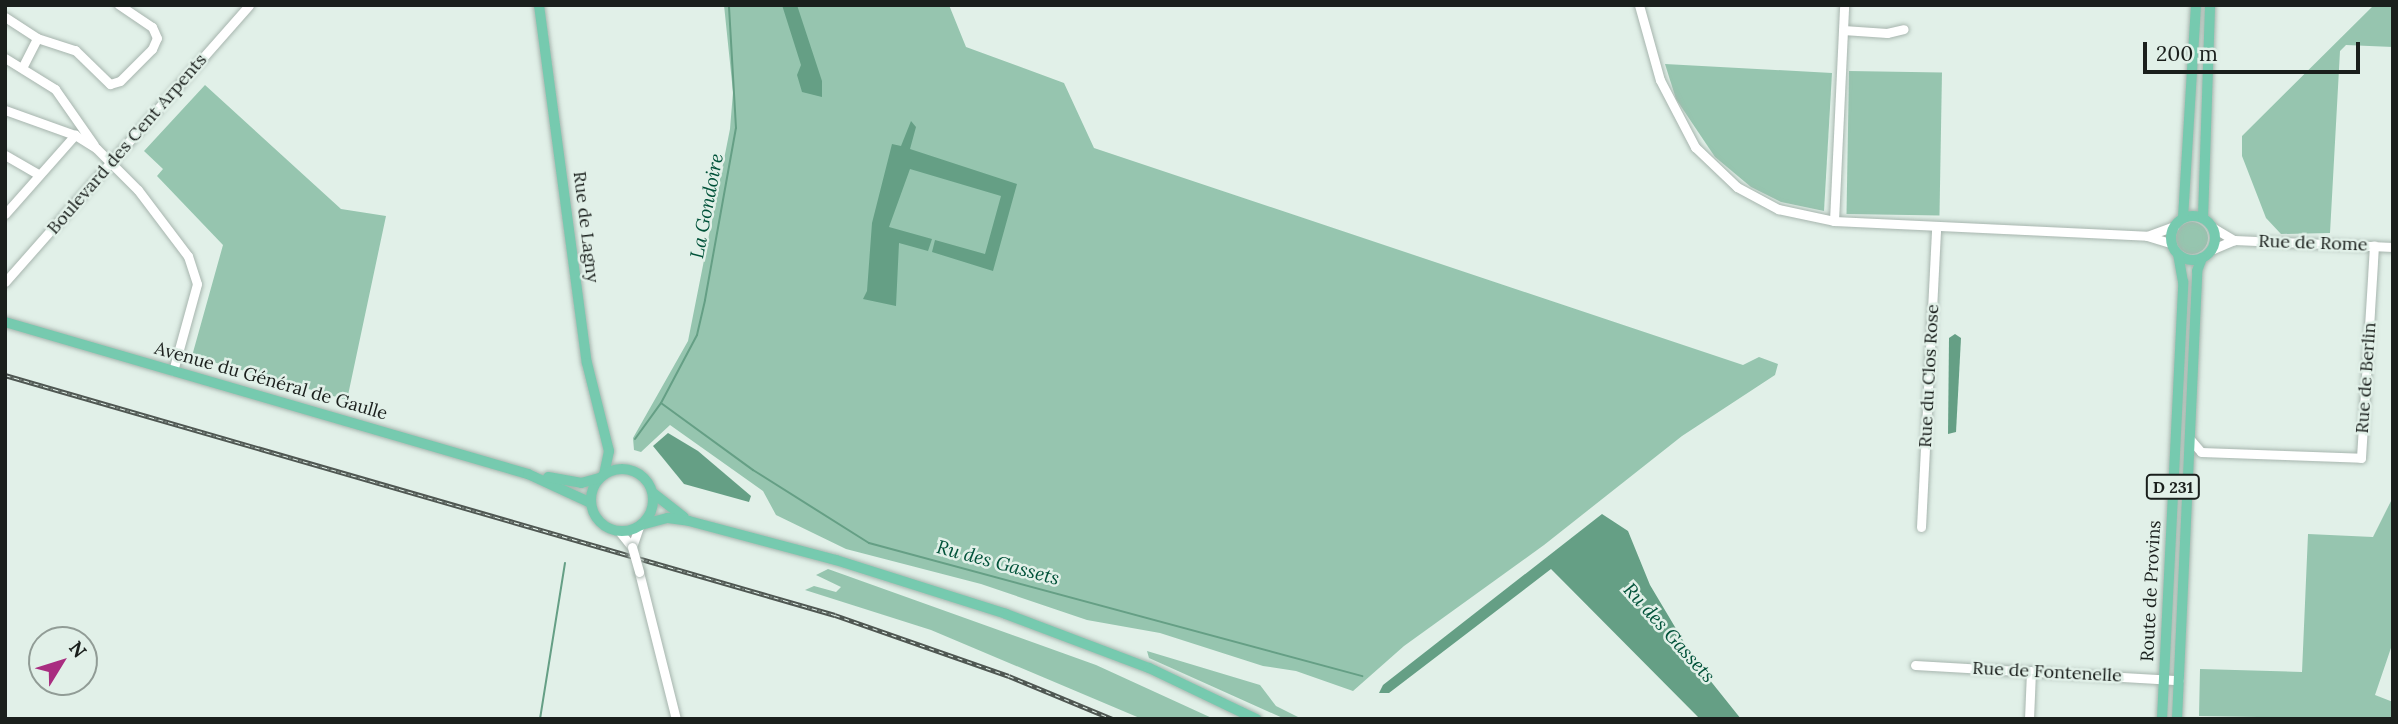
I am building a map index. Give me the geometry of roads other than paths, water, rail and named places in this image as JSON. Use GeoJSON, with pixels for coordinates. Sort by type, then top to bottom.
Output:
{"type":"FeatureCollection","features":[{"type":"Feature","properties":{"kind":"main road","name":"Rue de Lagny"},"geometry":{"type":"LineString","coordinates":[[539,5],[587,363],[609,452],[602,476]]}},
{"type":"Feature","properties":{"kind":"main road"},"geometry":{"type":"LineString","coordinates":[[2196,5],[2178,222],[2170,243],[2178,255],[2202,258],[2213,249],[2212,227],[2203,218],[2210,5]]}},
{"type":"Feature","properties":{"kind":"main road"},"geometry":{"type":"LineString","coordinates":[[2204,5],[2209,26]]}},
{"type":"Feature","properties":{"kind":"main road"},"geometry":{"type":"LineString","coordinates":[[2178,222],[2203,218]]}},
{"type":"Feature","properties":{"kind":"main road","name":"Route de Provins"},"geometry":{"type":"LineString","coordinates":[[2162,719],[2183,282],[2178,255]]}},
{"type":"Feature","properties":{"kind":"main road","name":"Route de Provins"},"geometry":{"type":"LineString","coordinates":[[2177,719],[2189,438],[2202,258]]}},
{"type":"Feature","properties":{"kind":"main road","name":"Avenue du Général de Gaulle"},"geometry":{"type":"LineString","coordinates":[[5,321],[527,474],[581,483],[602,476]]}},
{"type":"Feature","properties":{"kind":"main road"},"geometry":{"type":"LineString","coordinates":[[609,452],[626,469],[643,476],[666,507],[689,521]]}},
{"type":"Feature","properties":{"kind":"main road"},"geometry":{"type":"LineString","coordinates":[[626,469],[602,476],[591,503],[600,522],[619,531],[653,520],[689,521],[836,560],[1006,614],[1149,668],[1256,719]]}},
{"type":"Feature","properties":{"kind":"main road","name":"Avenue du Général de Gaulle"},"geometry":{"type":"LineString","coordinates":[[527,474],[591,503]]}},
{"type":"Feature","properties":{"kind":"main road"},"geometry":{"type":"LineString","coordinates":[[640,526],[652,510],[653,492]]}},
{"type":"Feature","properties":{"kind":"street"},"geometry":{"type":"LineString","coordinates":[[5,17],[37,38],[75,50],[110,84],[120,81],[152,49],[157,38],[152,27],[119,5]]}},
{"type":"Feature","properties":{"kind":"street","name":"Boulevard des Cent Arpents"},"geometry":{"type":"LineString","coordinates":[[5,282],[249,5]]}},
{"type":"Feature","properties":{"kind":"street"},"geometry":{"type":"LineString","coordinates":[[1639,5],[1647,42],[1672,108],[1710,165],[1737,187],[1778,209],[1834,221],[2147,236],[2170,243]]}},
{"type":"Feature","properties":{"kind":"street"},"geometry":{"type":"LineString","coordinates":[[1834,221],[1844,5]]}},
{"type":"Feature","properties":{"kind":"street"},"geometry":{"type":"LineString","coordinates":[[1843,30],[1886,33],[1904,29]]}},
{"type":"Feature","properties":{"kind":"street"},"geometry":{"type":"LineString","coordinates":[[23,66],[37,38]]}},
{"type":"Feature","properties":{"kind":"street"},"geometry":{"type":"LineString","coordinates":[[5,58],[23,66],[55,89],[79,117],[96,148]]}},
{"type":"Feature","properties":{"kind":"street"},"geometry":{"type":"LineString","coordinates":[[5,110],[71,133],[96,148],[138,190],[196,271],[197,284],[173,371]]}},
{"type":"Feature","properties":{"kind":"street"},"geometry":{"type":"LineString","coordinates":[[5,214],[39,175],[71,133],[79,117]]}},
{"type":"Feature","properties":{"kind":"street"},"geometry":{"type":"LineString","coordinates":[[5,155],[39,175]]}},
{"type":"Feature","properties":{"kind":"street"},"geometry":{"type":"LineString","coordinates":[[2147,236],[2178,222]]}},
{"type":"Feature","properties":{"kind":"street","name":"Rue du Clos Rose"},"geometry":{"type":"LineString","coordinates":[[1922,527],[1936,226]]}},
{"type":"Feature","properties":{"kind":"street"},"geometry":{"type":"LineString","coordinates":[[2212,227],[2234,240]]}},
{"type":"Feature","properties":{"kind":"street"},"geometry":{"type":"LineString","coordinates":[[2213,249],[2234,240]]}},
{"type":"Feature","properties":{"kind":"street","name":"Rue de Rome"},"geometry":{"type":"LineString","coordinates":[[2234,240],[2393,247]]}},
{"type":"Feature","properties":{"kind":"street","name":"Rue de Berlin"},"geometry":{"type":"LineString","coordinates":[[2202,452],[2361,458],[2374,246]]}},
{"type":"Feature","properties":{"kind":"street"},"geometry":{"type":"LineString","coordinates":[[2188,468],[2202,452],[2189,438]]}},
{"type":"Feature","properties":{"kind":"street"},"geometry":{"type":"LineString","coordinates":[[632,547],[640,526]]}},
{"type":"Feature","properties":{"kind":"street"},"geometry":{"type":"LineString","coordinates":[[619,531],[632,547],[676,719]]}},
{"type":"Feature","properties":{"kind":"street","name":"Rue de Fontenelle"},"geometry":{"type":"LineString","coordinates":[[1915,665],[2164,677],[2179,680]]}},
{"type":"Feature","properties":{"kind":"street"},"geometry":{"type":"LineString","coordinates":[[2029,719],[2031,671]]}},
{"type":"Feature","properties":{"kind":"water"},"geometry":{"type":"Polygon","coordinates":[[[782,5],[797,5],[822,81],[822,97],[802,92],[797,75],[801,65],[782,5]]]}},
{"type":"Feature","properties":{"kind":"water"},"geometry":{"type":"Polygon","coordinates":[[[911,121],[916,127],[910,149],[1017,184],[993,271],[932,252],[935,240],[985,254],[1001,196],[910,169],[889,227],[932,239],[928,251],[899,243],[896,306],[863,299],[867,291],[872,223],[892,144],[901,146],[911,121]]]}},
{"type":"Feature","properties":{"kind":"water"},"geometry":{"type":"Polygon","coordinates":[[[1955,334],[1961,338],[1956,432],[1948,434],[1949,338],[1955,334]]]}},
{"type":"Feature","properties":{"kind":"water"},"geometry":{"type":"Polygon","coordinates":[[[668,433],[698,451],[751,496],[749,502],[684,484],[653,446],[668,433]]]}},
{"type":"Feature","properties":{"kind":"water"},"geometry":{"type":"Polygon","coordinates":[[[1602,514],[1628,531],[1650,585],[1697,664],[1741,719],[1700,719],[1551,569],[1389,693],[1379,693],[1383,685],[1602,514]]]}},
{"type":"Feature","properties":{"kind":"waterway","name":"La Gondoire"},"geometry":{"type":"LineString","coordinates":[[635,439],[661,403],[697,335],[705,300],[736,128],[729,5]]}},
{"type":"Feature","properties":{"kind":"waterway","name":"Ru des Gassets"},"geometry":{"type":"LineString","coordinates":[[661,403],[753,470],[869,543],[1362,676]]}},
{"type":"Feature","properties":{"kind":"waterway"},"geometry":{"type":"LineString","coordinates":[[540,719],[565,563]]}},
{"type":"Feature","properties":{"kind":"railway"},"geometry":{"type":"LineString","coordinates":[[5,375],[835,615],[1009,676],[1113,719]]}}]}
